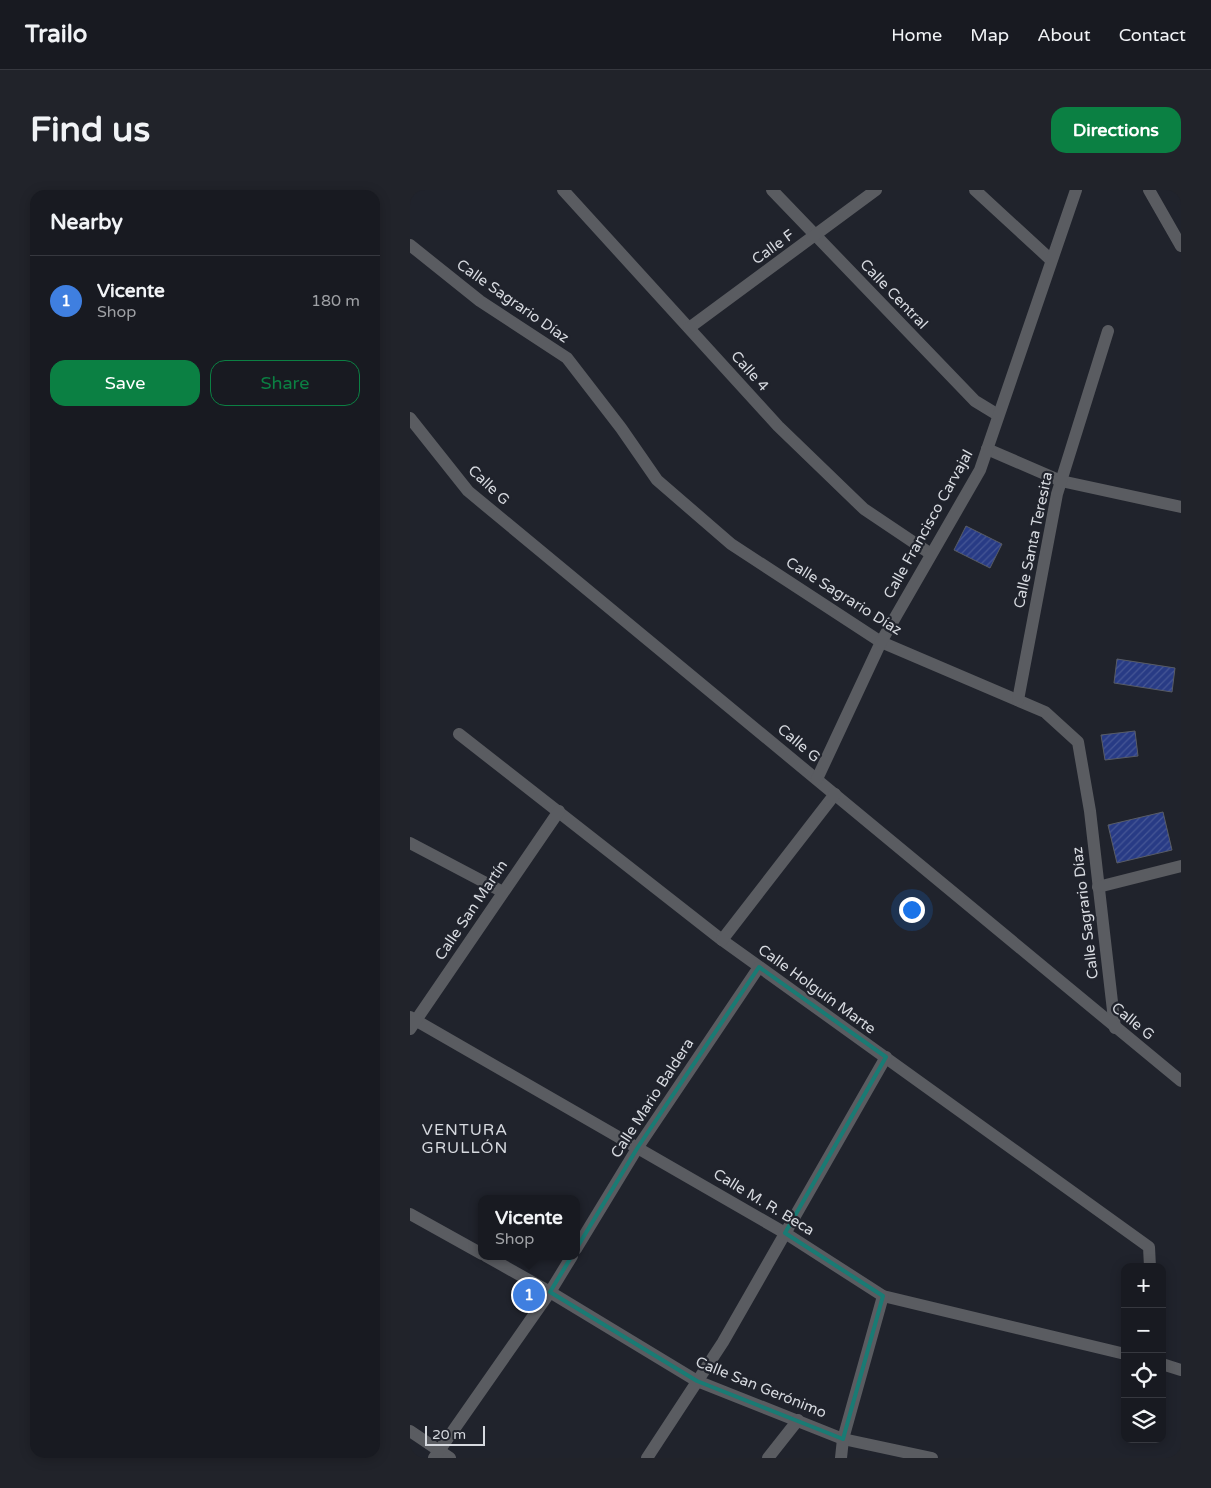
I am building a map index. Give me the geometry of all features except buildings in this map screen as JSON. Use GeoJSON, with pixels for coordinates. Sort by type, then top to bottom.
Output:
{"type":"FeatureCollection","features":[{"type":"Feature","properties":{"kind":"street","name":"Calle 4"},"geometry":{"type":"LineString","coordinates":[[563,190],[778,426],[864,508],[931,554]]}},
{"type":"Feature","properties":{"kind":"street","name":"Calle Central"},"geometry":{"type":"LineString","coordinates":[[772,190],[975,401],[998,414]]}},
{"type":"Feature","properties":{"kind":"street","name":"Calle F"},"geometry":{"type":"LineString","coordinates":[[689,328],[876,190]]}},
{"type":"Feature","properties":{"kind":"street"},"geometry":{"type":"LineString","coordinates":[[975,190],[1051,260]]}},
{"type":"Feature","properties":{"kind":"street","name":"Calle Francisco Carvajal"},"geometry":{"type":"LineString","coordinates":[[817,779],[881,642],[980,470],[1076,190]]}},
{"type":"Feature","properties":{"kind":"street"},"geometry":{"type":"LineString","coordinates":[[1148,190],[1181,246]]}},
{"type":"Feature","properties":{"kind":"street","name":"Calle Sagrario Díaz"},"geometry":{"type":"LineString","coordinates":[[410,245],[480,301],[567,358],[621,428],[657,480],[731,544],[881,642],[1045,712],[1078,742],[1090,811],[1115,1028]]}},
{"type":"Feature","properties":{"kind":"street","name":"Calle Santa Teresita"},"geometry":{"type":"LineString","coordinates":[[1018,700],[1061,481],[1108,331]]}},
{"type":"Feature","properties":{"kind":"street","name":"Calle G"},"geometry":{"type":"LineString","coordinates":[[410,418],[468,491],[1181,1081]]}},
{"type":"Feature","properties":{"kind":"street"},"geometry":{"type":"LineString","coordinates":[[986,449],[1061,481],[1181,507]]}},
{"type":"Feature","properties":{"kind":"street","name":"Calle Holguín Marte"},"geometry":{"type":"LineString","coordinates":[[459,734],[722,940],[1149,1246],[1150,1263]]}},
{"type":"Feature","properties":{"kind":"street"},"geometry":{"type":"LineString","coordinates":[[722,940],[835,794]]}},
{"type":"Feature","properties":{"kind":"street","name":"Calle San Martín"},"geometry":{"type":"LineString","coordinates":[[412,1022],[559,811]]}},
{"type":"Feature","properties":{"kind":"street"},"geometry":{"type":"LineString","coordinates":[[410,843],[503,892]]}},
{"type":"Feature","properties":{"kind":"street"},"geometry":{"type":"LineString","coordinates":[[1098,887],[1181,866]]}},
{"type":"Feature","properties":{"kind":"street","name":"Calle Mario Baldera"},"geometry":{"type":"LineString","coordinates":[[580,1242],[638,1147],[759,967]]}},
{"type":"Feature","properties":{"kind":"street","name":"Calle M. R. Beca"},"geometry":{"type":"LineString","coordinates":[[412,1022],[638,1147],[785,1233],[883,1296],[1121,1353]]}},
{"type":"Feature","properties":{"kind":"street"},"geometry":{"type":"LineString","coordinates":[[647,1458],[723,1342],[886,1057]]}},
{"type":"Feature","properties":{"kind":"street"},"geometry":{"type":"LineString","coordinates":[[410,1214],[478,1252]]}},
{"type":"Feature","properties":{"kind":"street","name":"Calle San Gerónimo"},"geometry":{"type":"LineString","coordinates":[[493,1260],[550,1292],[697,1381],[843,1438],[932,1458]]}},
{"type":"Feature","properties":{"kind":"street"},"geometry":{"type":"LineString","coordinates":[[437,1454],[550,1292],[570,1260]]}},
{"type":"Feature","properties":{"kind":"street"},"geometry":{"type":"LineString","coordinates":[[841,1458],[843,1438],[883,1296]]}},
{"type":"Feature","properties":{"kind":"street"},"geometry":{"type":"LineString","coordinates":[[1166,1365],[1181,1370]]}},
{"type":"Feature","properties":{"kind":"street"},"geometry":{"type":"LineString","coordinates":[[768,1458],[798,1420]]}},
{"type":"Feature","properties":{"kind":"street"},"geometry":{"type":"LineString","coordinates":[[410,1431],[437,1454],[450,1458]]}},
{"type":"Feature","properties":{"kind":"highlighted area"},"geometry":{"type":"Polygon","coordinates":[[[759,967],[886,1057],[785,1233],[883,1296],[843,1439],[697,1381],[550,1292],[638,1147],[759,967]]]}},
{"type":"Feature","properties":{"kind":"place","name":"Vicente"},"geometry":{"type":"Point","coordinates":[529,1295]}},
{"type":"Feature","properties":{"kind":"district","name":"VENTURA GRULLÓN"},"geometry":{"type":"Point","coordinates":[465,1139]}}]}
